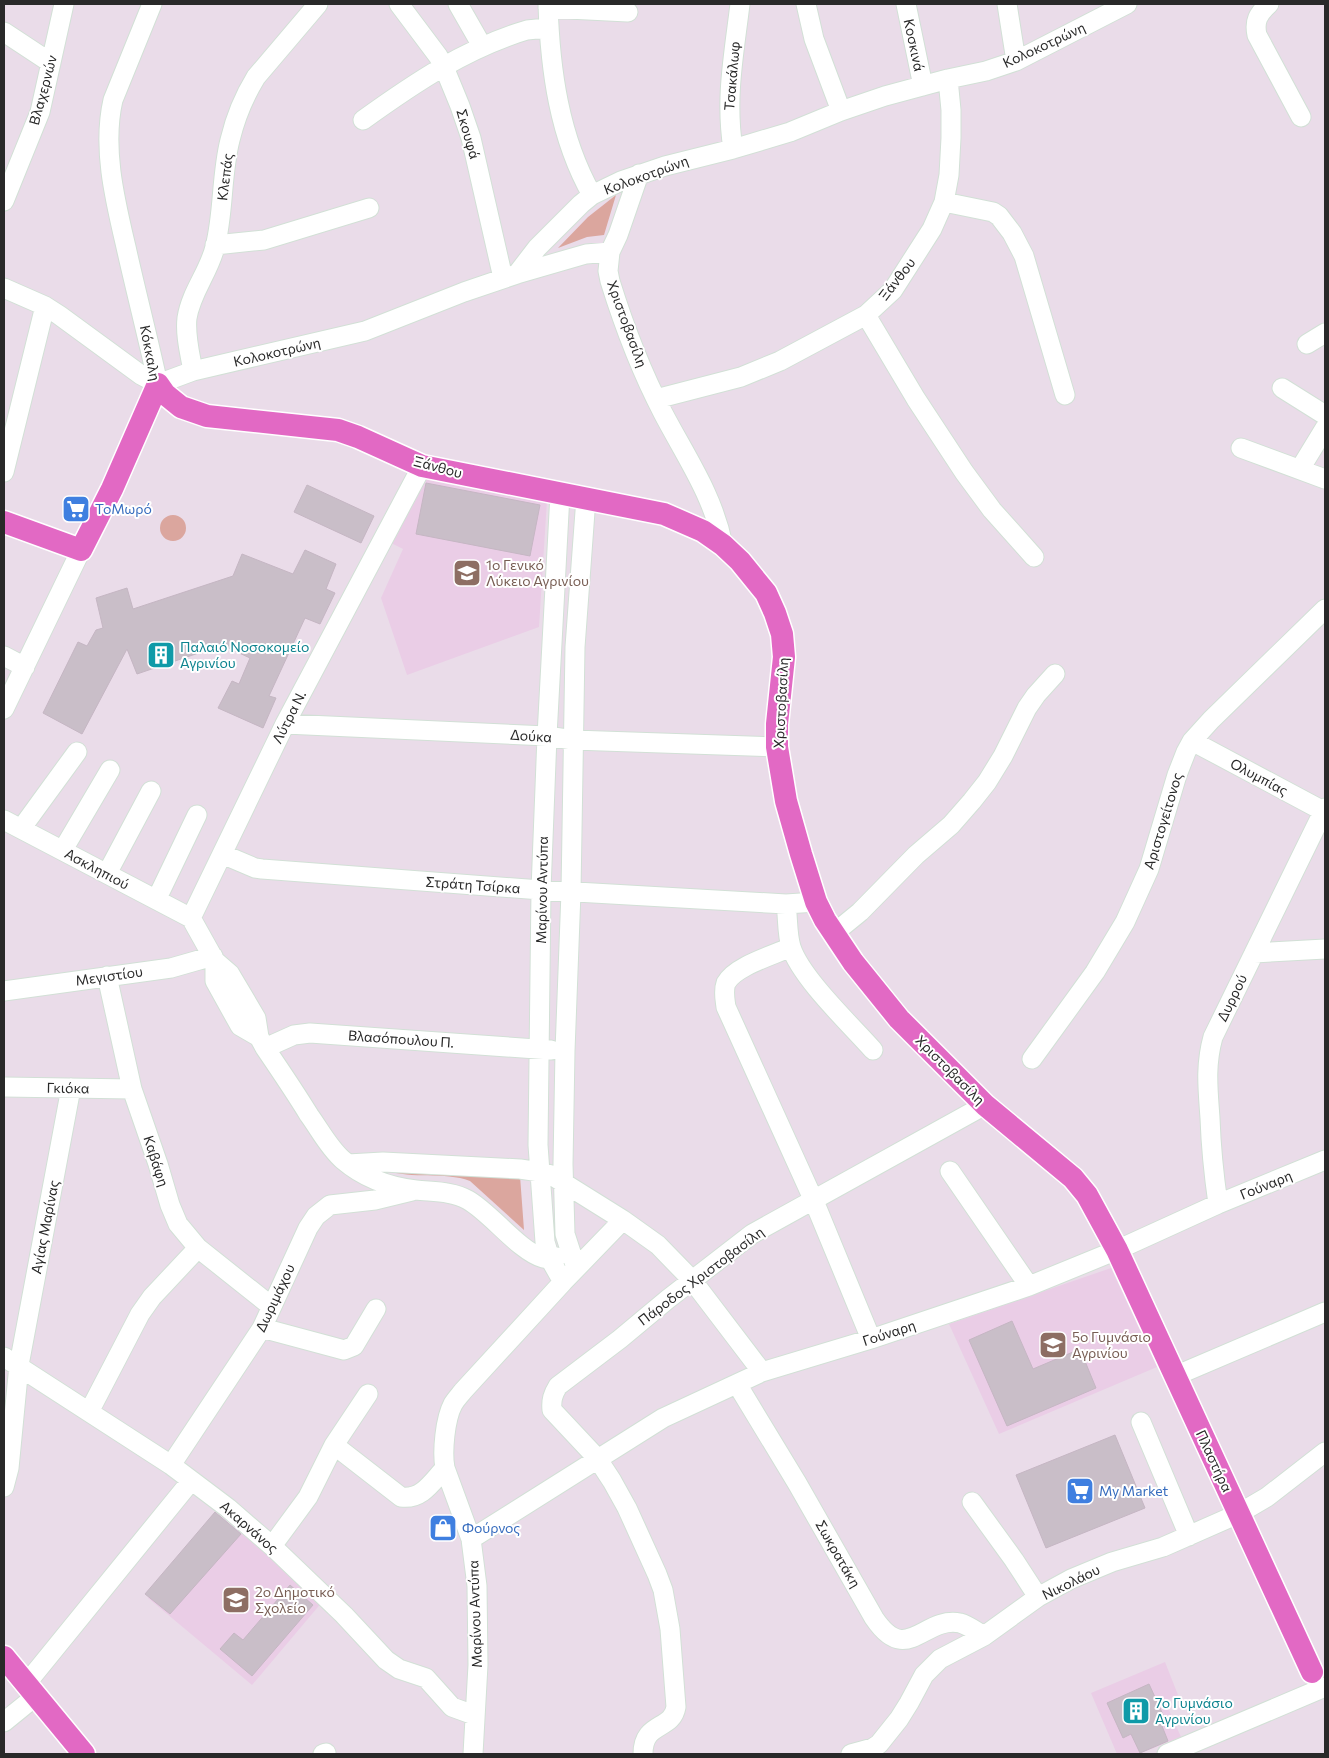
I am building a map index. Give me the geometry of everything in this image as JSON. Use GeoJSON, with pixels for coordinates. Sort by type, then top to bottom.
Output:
{"type":"FeatureCollection","features":[{"type":"Feature","properties":{"kind":"main road","name":"Ξάνθου"},"geometry":{"type":"LineString","coordinates":[[158,384],[173,401],[192,412],[207,416],[338,430],[422,466],[664,514],[703,531],[723,545]]}},
{"type":"Feature","properties":{"kind":"main road","name":"Κόκκαλη"},"geometry":{"type":"LineString","coordinates":[[80,550],[112,489],[158,384]]}},
{"type":"Feature","properties":{"kind":"main road"},"geometry":{"type":"LineString","coordinates":[[4,522],[80,550]]}},
{"type":"Feature","properties":{"kind":"main road","name":"Χριστοβασίλη"},"geometry":{"type":"LineString","coordinates":[[723,545],[740,561],[766,593],[779,624],[784,657],[777,724],[777,747],[791,818],[816,902],[833,934],[852,962],[899,1019],[986,1105],[1073,1178],[1087,1194],[1117,1250]]}},
{"type":"Feature","properties":{"kind":"main road","name":"Πλαστήρα"},"geometry":{"type":"LineString","coordinates":[[1117,1250],[1238,1514],[1319,1680]]}},
{"type":"Feature","properties":{"kind":"main road"},"geometry":{"type":"LineString","coordinates":[[4,1657],[84,1754]]}},
{"type":"Feature","properties":{"kind":"street","name":"Βλαχερνών"},"geometry":{"type":"LineString","coordinates":[[4,201],[40,112],[64,4]]}},
{"type":"Feature","properties":{"kind":"street","name":"Κόκκαλη"},"geometry":{"type":"LineString","coordinates":[[152,4],[113,100],[109,116],[108,137],[122,228],[158,384]]}},
{"type":"Feature","properties":{"kind":"street","name":"Κλεπάς"},"geometry":{"type":"LineString","coordinates":[[193,371],[187,328],[188,311],[193,295],[211,260],[216,245],[230,141],[250,86],[264,66],[318,4]]}},
{"type":"Feature","properties":{"kind":"street","name":"Σκουφά"},"geometry":{"type":"LineString","coordinates":[[399,4],[432,47],[444,67],[460,106],[471,138],[510,276]]}},
{"type":"Feature","properties":{"kind":"street"},"geometry":{"type":"LineString","coordinates":[[458,4],[482,46]]}},
{"type":"Feature","properties":{"kind":"street","name":"Τσακάλωφ"},"geometry":{"type":"LineString","coordinates":[[733,149],[729,124],[729,103],[740,4]]}},
{"type":"Feature","properties":{"kind":"street"},"geometry":{"type":"LineString","coordinates":[[806,4],[814,39],[841,111]]}},
{"type":"Feature","properties":{"kind":"street","name":"Κοσκινά"},"geometry":{"type":"LineString","coordinates":[[906,4],[923,86]]}},
{"type":"Feature","properties":{"kind":"street"},"geometry":{"type":"LineString","coordinates":[[1007,4],[1016,61]]}},
{"type":"Feature","properties":{"kind":"street","name":"Κολοκοτρώνη"},"geometry":{"type":"LineString","coordinates":[[158,384],[193,371],[365,332],[510,276],[592,195],[639,174],[790,132],[841,111],[885,96],[948,78],[986,71],[1016,61],[1106,9],[1127,4]]}},
{"type":"Feature","properties":{"kind":"street"},"geometry":{"type":"LineString","coordinates":[[1269,4],[1256,18],[1257,35],[1301,117]]}},
{"type":"Feature","properties":{"kind":"street"},"geometry":{"type":"LineString","coordinates":[[592,195],[572,150],[560,109],[555,87],[548,6],[628,12]]}},
{"type":"Feature","properties":{"kind":"street"},"geometry":{"type":"LineString","coordinates":[[363,120],[465,54],[527,30],[549,30]]}},
{"type":"Feature","properties":{"kind":"street"},"geometry":{"type":"LineString","coordinates":[[4,32],[50,63]]}},
{"type":"Feature","properties":{"kind":"street","name":"Ξάνθου"},"geometry":{"type":"LineString","coordinates":[[656,399],[723,382],[780,361],[866,316],[893,290],[932,229],[944,202],[949,176],[951,138],[948,78]]}},
{"type":"Feature","properties":{"kind":"street","name":"Χριστοβασίλη"},"geometry":{"type":"LineString","coordinates":[[639,174],[618,235],[610,252],[608,271],[633,347],[656,399],[706,490],[719,526],[723,545]]}},
{"type":"Feature","properties":{"kind":"street"},"geometry":{"type":"LineString","coordinates":[[944,202],[993,212],[999,216],[1016,239],[1027,267],[1065,395]]}},
{"type":"Feature","properties":{"kind":"street"},"geometry":{"type":"LineString","coordinates":[[216,245],[264,240],[369,208]]}},
{"type":"Feature","properties":{"kind":"street"},"geometry":{"type":"LineString","coordinates":[[510,276],[586,254],[610,252]]}},
{"type":"Feature","properties":{"kind":"street"},"geometry":{"type":"LineString","coordinates":[[4,288],[45,306],[84,332],[141,375],[158,384]]}},
{"type":"Feature","properties":{"kind":"street"},"geometry":{"type":"LineString","coordinates":[[4,472],[45,306]]}},
{"type":"Feature","properties":{"kind":"street"},"geometry":{"type":"LineString","coordinates":[[866,316],[916,399],[964,472],[992,510],[1034,557]]}},
{"type":"Feature","properties":{"kind":"street"},"geometry":{"type":"LineString","coordinates":[[1307,344],[1325,333]]}},
{"type":"Feature","properties":{"kind":"street"},"geometry":{"type":"LineString","coordinates":[[1282,388],[1325,414]]}},
{"type":"Feature","properties":{"kind":"street"},"geometry":{"type":"LineString","coordinates":[[1300,470],[1325,428]]}},
{"type":"Feature","properties":{"kind":"street"},"geometry":{"type":"LineString","coordinates":[[1241,448],[1325,478]]}},
{"type":"Feature","properties":{"kind":"street","name":"Λύτρα Ν."},"geometry":{"type":"LineString","coordinates":[[191,918],[285,724],[422,466]]}},
{"type":"Feature","properties":{"kind":"street","name":"Μαρίνου Αντύπα"},"geometry":{"type":"LineString","coordinates":[[560,494],[546,736],[541,890],[538,1145],[544,1237],[550,1259],[570,1268]]}},
{"type":"Feature","properties":{"kind":"street","name":"Μαρίνου Αντύπα"},"geometry":{"type":"LineString","coordinates":[[570,1268],[565,1234],[563,1182],[565,1051],[571,892],[576,626],[586,498]]}},
{"type":"Feature","properties":{"kind":"street","name":"Κόκκαλη"},"geometry":{"type":"LineString","coordinates":[[4,709],[80,550]]}},
{"type":"Feature","properties":{"kind":"street","name":"Αριστογείτονος"},"geometry":{"type":"LineString","coordinates":[[1032,1059],[1095,972],[1125,922],[1149,869],[1177,775],[1192,741],[1211,720],[1325,609]]}},
{"type":"Feature","properties":{"kind":"street"},"geometry":{"type":"LineString","coordinates":[[553,624],[576,626]]}},
{"type":"Feature","properties":{"kind":"street"},"geometry":{"type":"LineString","coordinates":[[4,656],[25,667]]}},
{"type":"Feature","properties":{"kind":"street"},"geometry":{"type":"LineString","coordinates":[[833,934],[860,912],[916,855],[951,825],[987,782],[1003,756],[1027,708],[1055,674]]}},
{"type":"Feature","properties":{"kind":"street","name":"Δούκα"},"geometry":{"type":"LineString","coordinates":[[285,724],[546,736],[573,740],[777,747]]}},
{"type":"Feature","properties":{"kind":"street","name":"Ολυμπίας"},"geometry":{"type":"LineString","coordinates":[[1192,741],[1325,811]]}},
{"type":"Feature","properties":{"kind":"street"},"geometry":{"type":"LineString","coordinates":[[26,822],[77,752]]}},
{"type":"Feature","properties":{"kind":"street"},"geometry":{"type":"LineString","coordinates":[[67,843],[110,770]]}},
{"type":"Feature","properties":{"kind":"street"},"geometry":{"type":"LineString","coordinates":[[111,866],[151,791]]}},
{"type":"Feature","properties":{"kind":"street","name":"Δυρρού"},"geometry":{"type":"LineString","coordinates":[[1218,1204],[1212,1161],[1207,1076],[1208,1055],[1213,1037],[1325,811]]}},
{"type":"Feature","properties":{"kind":"street"},"geometry":{"type":"LineString","coordinates":[[160,892],[197,815]]}},
{"type":"Feature","properties":{"kind":"street","name":"Ασκληπιού"},"geometry":{"type":"LineString","coordinates":[[4,820],[191,918]]}},
{"type":"Feature","properties":{"kind":"street","name":"Στράτη Τσίρκα"},"geometry":{"type":"LineString","coordinates":[[222,854],[255,868],[262,869],[571,892],[786,904],[816,902]]}},
{"type":"Feature","properties":{"kind":"street"},"geometry":{"type":"LineString","coordinates":[[786,904],[791,947],[815,985],[873,1050]]}},
{"type":"Feature","properties":{"kind":"street"},"geometry":{"type":"LineString","coordinates":[[191,918],[214,959],[230,974],[256,1018],[262,1043],[328,1144],[340,1158],[367,1177],[381,1182],[415,1190],[444,1192],[464,1198],[476,1205],[527,1249],[538,1256],[570,1268]]}},
{"type":"Feature","properties":{"kind":"street"},"geometry":{"type":"LineString","coordinates":[[791,947],[743,968],[732,975],[726,984],[724,995],[726,1006],[814,1201],[871,1339]]}},
{"type":"Feature","properties":{"kind":"street"},"geometry":{"type":"LineString","coordinates":[[1254,953],[1325,949]]}},
{"type":"Feature","properties":{"kind":"street","name":"Μεγιστίου"},"geometry":{"type":"LineString","coordinates":[[4,992],[171,968],[214,959]]}},
{"type":"Feature","properties":{"kind":"street","name":"Καβάφη"},"geometry":{"type":"LineString","coordinates":[[106,976],[132,1089],[173,1213],[186,1235],[198,1248],[272,1306]]}},
{"type":"Feature","properties":{"kind":"street","name":"Βλασόπουλου Π."},"geometry":{"type":"LineString","coordinates":[[262,1043],[310,1033],[565,1051]]}},
{"type":"Feature","properties":{"kind":"street","name":"Γκιόκα"},"geometry":{"type":"LineString","coordinates":[[4,1087],[132,1089]]}},
{"type":"Feature","properties":{"kind":"street","name":"Αγίας Μαρίνας"},"geometry":{"type":"LineString","coordinates":[[4,1487],[9,1468],[11,1361],[72,1088]]}},
{"type":"Feature","properties":{"kind":"street","name":"Πάροδος Χριστοβασίλη"},"geometry":{"type":"LineString","coordinates":[[643,1754],[648,1734],[670,1720],[676,1707],[666,1607],[657,1574],[627,1508],[597,1458],[552,1410],[553,1394],[558,1386],[752,1234],[986,1105]]}},
{"type":"Feature","properties":{"kind":"street","name":"Γούναρη"},"geometry":{"type":"LineString","coordinates":[[471,1539],[663,1418],[762,1372],[871,1339],[1029,1286],[1325,1160]]}},
{"type":"Feature","properties":{"kind":"street"},"geometry":{"type":"LineString","coordinates":[[348,1164],[383,1162],[520,1169],[540,1172],[563,1182],[624,1220],[658,1244],[692,1280],[762,1372]]}},
{"type":"Feature","properties":{"kind":"street"},"geometry":{"type":"LineString","coordinates":[[950,1171],[1029,1286]]}},
{"type":"Feature","properties":{"kind":"street","name":"Δωριμάχου"},"geometry":{"type":"LineString","coordinates":[[171,1466],[262,1328],[308,1228],[316,1216],[330,1205],[384,1199],[415,1190]]}},
{"type":"Feature","properties":{"kind":"street","name":"Μαρίνου Αντύπα"},"geometry":{"type":"LineString","coordinates":[[473,1754],[478,1665],[477,1586],[471,1539],[445,1468],[445,1443],[450,1416],[454,1402],[570,1268],[624,1220]]}},
{"type":"Feature","properties":{"kind":"street"},"geometry":{"type":"LineString","coordinates":[[89,1412],[140,1314],[152,1297],[198,1248]]}},
{"type":"Feature","properties":{"kind":"street"},"geometry":{"type":"LineString","coordinates":[[262,1328],[344,1350],[354,1346],[376,1309]]}},
{"type":"Feature","properties":{"kind":"street"},"geometry":{"type":"LineString","coordinates":[[1176,1376],[1325,1312]]}},
{"type":"Feature","properties":{"kind":"street","name":"Ακαρνάνος"},"geometry":{"type":"LineString","coordinates":[[11,1361],[171,1466],[228,1508],[272,1546],[344,1615],[386,1660],[399,1670],[426,1678],[452,1707],[474,1715]]}},
{"type":"Feature","properties":{"kind":"street","name":"Σωκρατάκη"},"geometry":{"type":"LineString","coordinates":[[737,1384],[802,1492],[874,1618],[886,1634],[891,1638],[906,1639],[940,1625],[958,1623],[964,1624],[984,1636]]}},
{"type":"Feature","properties":{"kind":"street"},"geometry":{"type":"LineString","coordinates":[[272,1546],[308,1497],[334,1445],[368,1394]]}},
{"type":"Feature","properties":{"kind":"street"},"geometry":{"type":"LineString","coordinates":[[1141,1422],[1189,1536]]}},
{"type":"Feature","properties":{"kind":"street"},"geometry":{"type":"LineString","coordinates":[[334,1445],[401,1497],[413,1497],[420,1494],[445,1468]]}},
{"type":"Feature","properties":{"kind":"street","name":"Νικολάου"},"geometry":{"type":"LineString","coordinates":[[851,1754],[873,1748],[879,1744],[899,1719],[924,1674],[940,1658],[984,1636],[1038,1597],[1089,1571],[1163,1547],[1238,1514],[1267,1497],[1325,1452]]}},
{"type":"Feature","properties":{"kind":"street"},"geometry":{"type":"LineString","coordinates":[[4,1722],[31,1690],[191,1481]]}},
{"type":"Feature","properties":{"kind":"street"},"geometry":{"type":"LineString","coordinates":[[972,1502],[1038,1597]]}},
{"type":"Feature","properties":{"kind":"street"},"geometry":{"type":"LineString","coordinates":[[1166,1754],[1319,1680]]}},
{"type":"Feature","properties":{"kind":"shaded area"},"geometry":{"type":"Polygon","coordinates":[[[616,195],[604,235],[587,237],[558,248],[588,217],[616,195]]]}},
{"type":"Feature","properties":{"kind":"shaded area","name":"1ο Γενικό Λύκειο Αγρινίου"},"geometry":{"type":"Polygon","coordinates":[[[424,477],[547,500],[539,627],[407,675],[381,598],[403,549],[391,543],[424,477]]]}},
{"type":"Feature","properties":{"kind":"shaded area"},"geometry":{"type":"Polygon","coordinates":[[[173,515],[183,518],[186,528],[183,538],[173,541],[163,538],[160,528],[163,518],[173,515]]]}},
{"type":"Feature","properties":{"kind":"shaded area"},"geometry":{"type":"Polygon","coordinates":[[[386,1170],[520,1176],[524,1230],[470,1181],[450,1176],[406,1175],[386,1170]]]}},
{"type":"Feature","properties":{"kind":"shaded area","name":"5ο Γυμνάσιο Αγρινίου"},"geometry":{"type":"Polygon","coordinates":[[[1111,1268],[1157,1367],[999,1434],[949,1324],[1111,1268]]]}},
{"type":"Feature","properties":{"kind":"shaded area","name":"2ο Δημοτικό Σχολείο"},"geometry":{"type":"Polygon","coordinates":[[[219,1515],[323,1601],[252,1685],[148,1598],[219,1515]]]}},
{"type":"Feature","properties":{"kind":"shaded area"},"geometry":{"type":"Polygon","coordinates":[[[1165,1662],[1178,1695],[1165,1701],[1181,1737],[1139,1754],[1117,1754],[1091,1693],[1165,1662]]]}},
{"type":"Feature","properties":{"kind":"building"},"geometry":{"type":"Polygon","coordinates":[[[426,483],[540,505],[530,556],[416,534],[426,483]]]}},
{"type":"Feature","properties":{"kind":"building"},"geometry":{"type":"Polygon","coordinates":[[[307,485],[374,516],[361,543],[294,512],[307,485]]]}},
{"type":"Feature","properties":{"kind":"building"},"geometry":{"type":"Polygon","coordinates":[[[305,550],[336,564],[326,589],[335,593],[320,624],[305,618],[269,696],[276,698],[263,728],[218,708],[232,681],[239,684],[250,658],[222,645],[137,674],[127,649],[82,734],[43,713],[78,642],[87,646],[96,630],[103,628],[96,598],[127,588],[133,609],[233,576],[242,554],[293,574],[305,550]]]}},
{"type":"Feature","properties":{"kind":"building"},"geometry":{"type":"Polygon","coordinates":[[[1012,1321],[1033,1369],[1080,1349],[1096,1388],[1007,1426],[969,1340],[1012,1321]]]}},
{"type":"Feature","properties":{"kind":"building","name":"My Market"},"geometry":{"type":"Polygon","coordinates":[[[1115,1435],[1145,1508],[1046,1548],[1016,1475],[1115,1435]]]}},
{"type":"Feature","properties":{"kind":"building"},"geometry":{"type":"Polygon","coordinates":[[[215,1512],[241,1534],[170,1614],[145,1594],[215,1512]]]}},
{"type":"Feature","properties":{"kind":"building"},"geometry":{"type":"Polygon","coordinates":[[[290,1585],[313,1605],[252,1676],[220,1649],[234,1633],[243,1640],[290,1585]]]}},
{"type":"Feature","properties":{"kind":"building","name":"7ο Γυμνάσιο Αγρινίου"},"geometry":{"type":"Polygon","coordinates":[[[1149,1684],[1165,1719],[1160,1721],[1168,1741],[1140,1753],[1131,1734],[1123,1738],[1107,1703],[1149,1684]]]}},
{"type":"Feature","properties":{"kind":"place","name":"ΤοΜωρό"},"geometry":{"type":"Point","coordinates":[76,509]}},
{"type":"Feature","properties":{"kind":"place","name":"1ο Γενικό Λύκειο Αγρινίου"},"geometry":{"type":"Point","coordinates":[467,573]}},
{"type":"Feature","properties":{"kind":"place","name":"Παλαιό Νοσοκομείο Αγρινίου"},"geometry":{"type":"Point","coordinates":[161,655]}},
{"type":"Feature","properties":{"kind":"place","name":"5ο Γυμνάσιο Αγρινίου"},"geometry":{"type":"Point","coordinates":[1053,1345]}},
{"type":"Feature","properties":{"kind":"place","name":"My Market"},"geometry":{"type":"Point","coordinates":[1080,1491]}},
{"type":"Feature","properties":{"kind":"place","name":"Φούρνος"},"geometry":{"type":"Point","coordinates":[443,1528]}},
{"type":"Feature","properties":{"kind":"place","name":"2ο Δημοτικό Σχολείο"},"geometry":{"type":"Point","coordinates":[236,1600]}},
{"type":"Feature","properties":{"kind":"place","name":"7ο Γυμνάσιο Αγρινίου"},"geometry":{"type":"Point","coordinates":[1136,1711]}}]}
